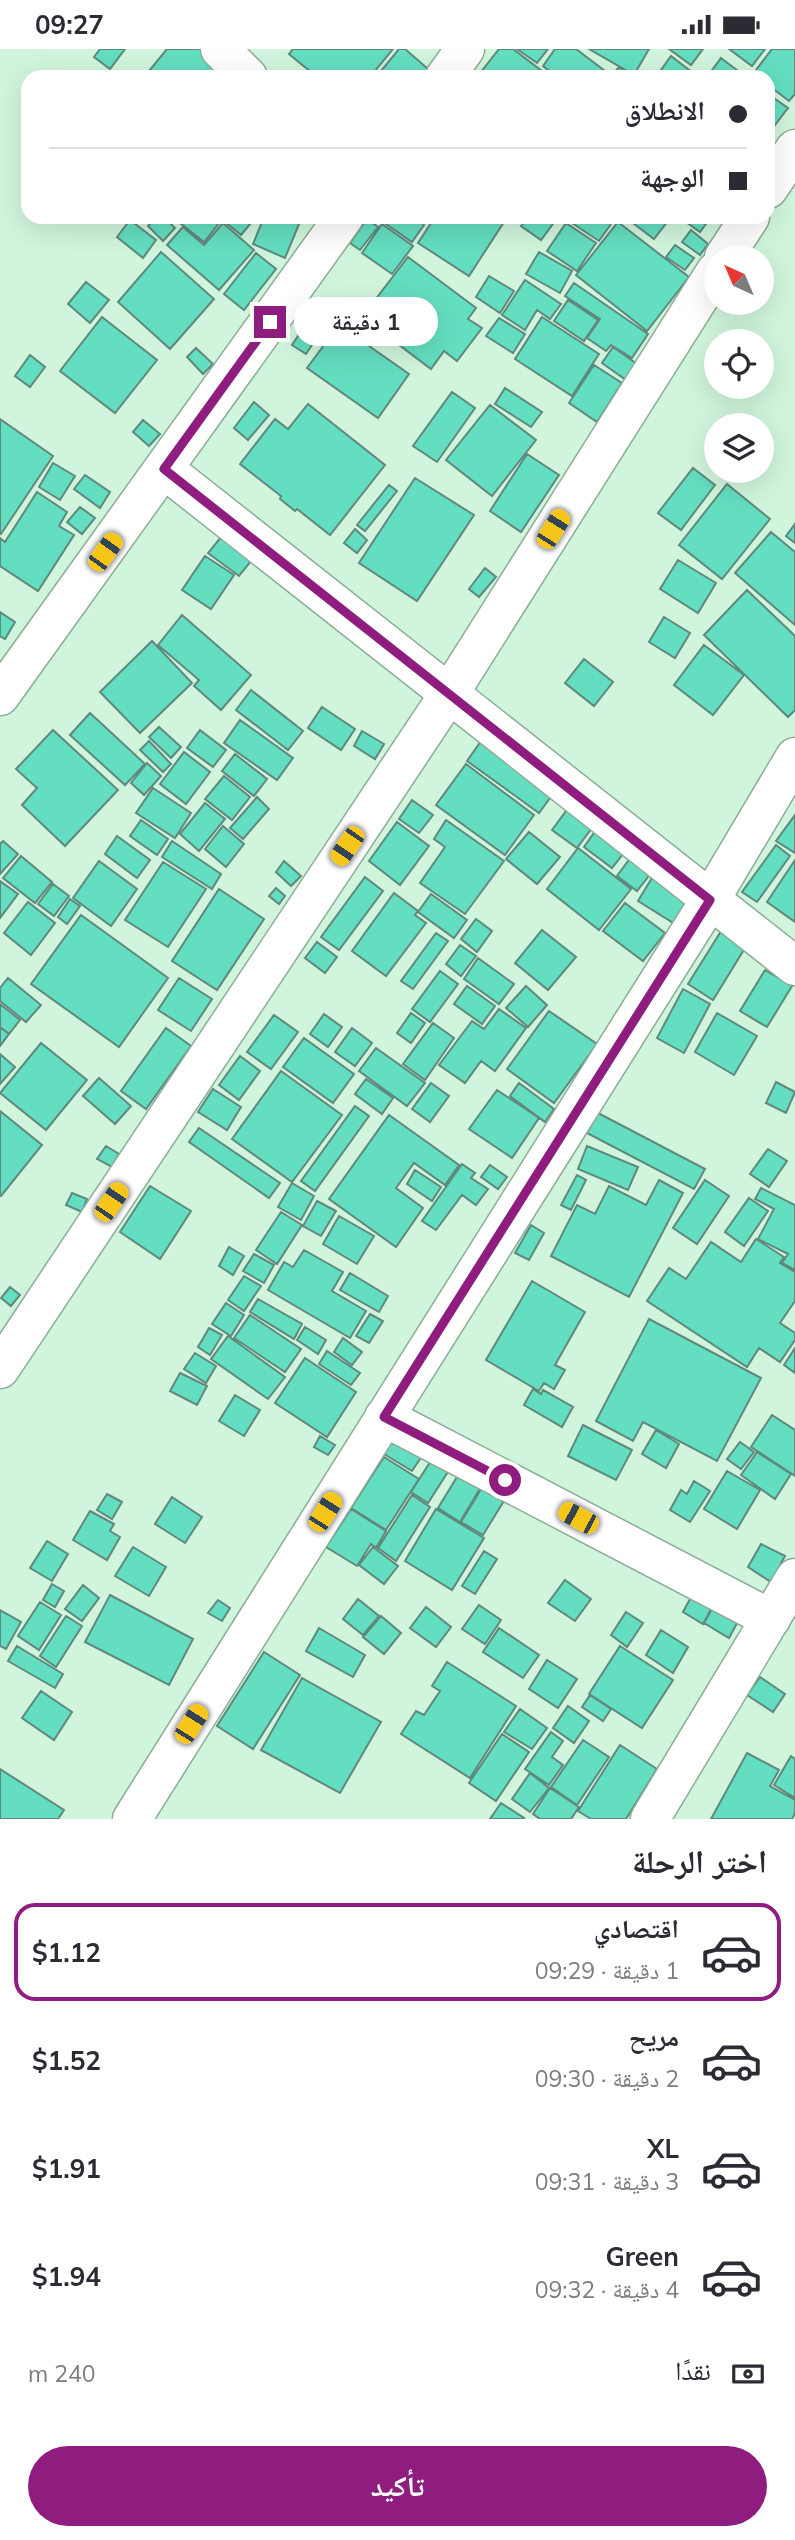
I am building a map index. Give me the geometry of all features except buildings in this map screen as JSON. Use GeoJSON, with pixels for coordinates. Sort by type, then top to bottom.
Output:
{"type":"FeatureCollection","features":[{"type":"Feature","properties":{"kind":"street"},"geometry":{"type":"LineString","coordinates":[[220,49],[241,70]]}},
{"type":"Feature","properties":{"kind":"street"},"geometry":{"type":"LineString","coordinates":[[450,70],[465,49]]}},
{"type":"Feature","properties":{"kind":"street"},"geometry":{"type":"LineString","coordinates":[[775,179],[795,149]]}},
{"type":"Feature","properties":{"kind":"street"},"geometry":{"type":"LineString","coordinates":[[0,696],[340,224]]}},
{"type":"Feature","properties":{"kind":"street"},"geometry":{"type":"LineString","coordinates":[[732,245],[745,224]]}},
{"type":"Feature","properties":{"kind":"street"},"geometry":{"type":"LineString","coordinates":[[0,1369],[449,694],[704,290]]}},
{"type":"Feature","properties":{"kind":"street"},"geometry":{"type":"LineString","coordinates":[[164,469],[795,966]]}},
{"type":"Feature","properties":{"kind":"street"},"geometry":{"type":"LineString","coordinates":[[132,1819],[710,900],[795,757]]}},
{"type":"Feature","properties":{"kind":"street"},"geometry":{"type":"LineString","coordinates":[[384,1417],[771,1619]]}},
{"type":"Feature","properties":{"kind":"street"},"geometry":{"type":"LineString","coordinates":[[650,1819],[795,1578]]}},
{"type":"Feature","properties":{"kind":"route"},"geometry":{"type":"LineString","coordinates":[[270,322],[164,469],[710,900],[384,1417],[505,1480]]}}]}
